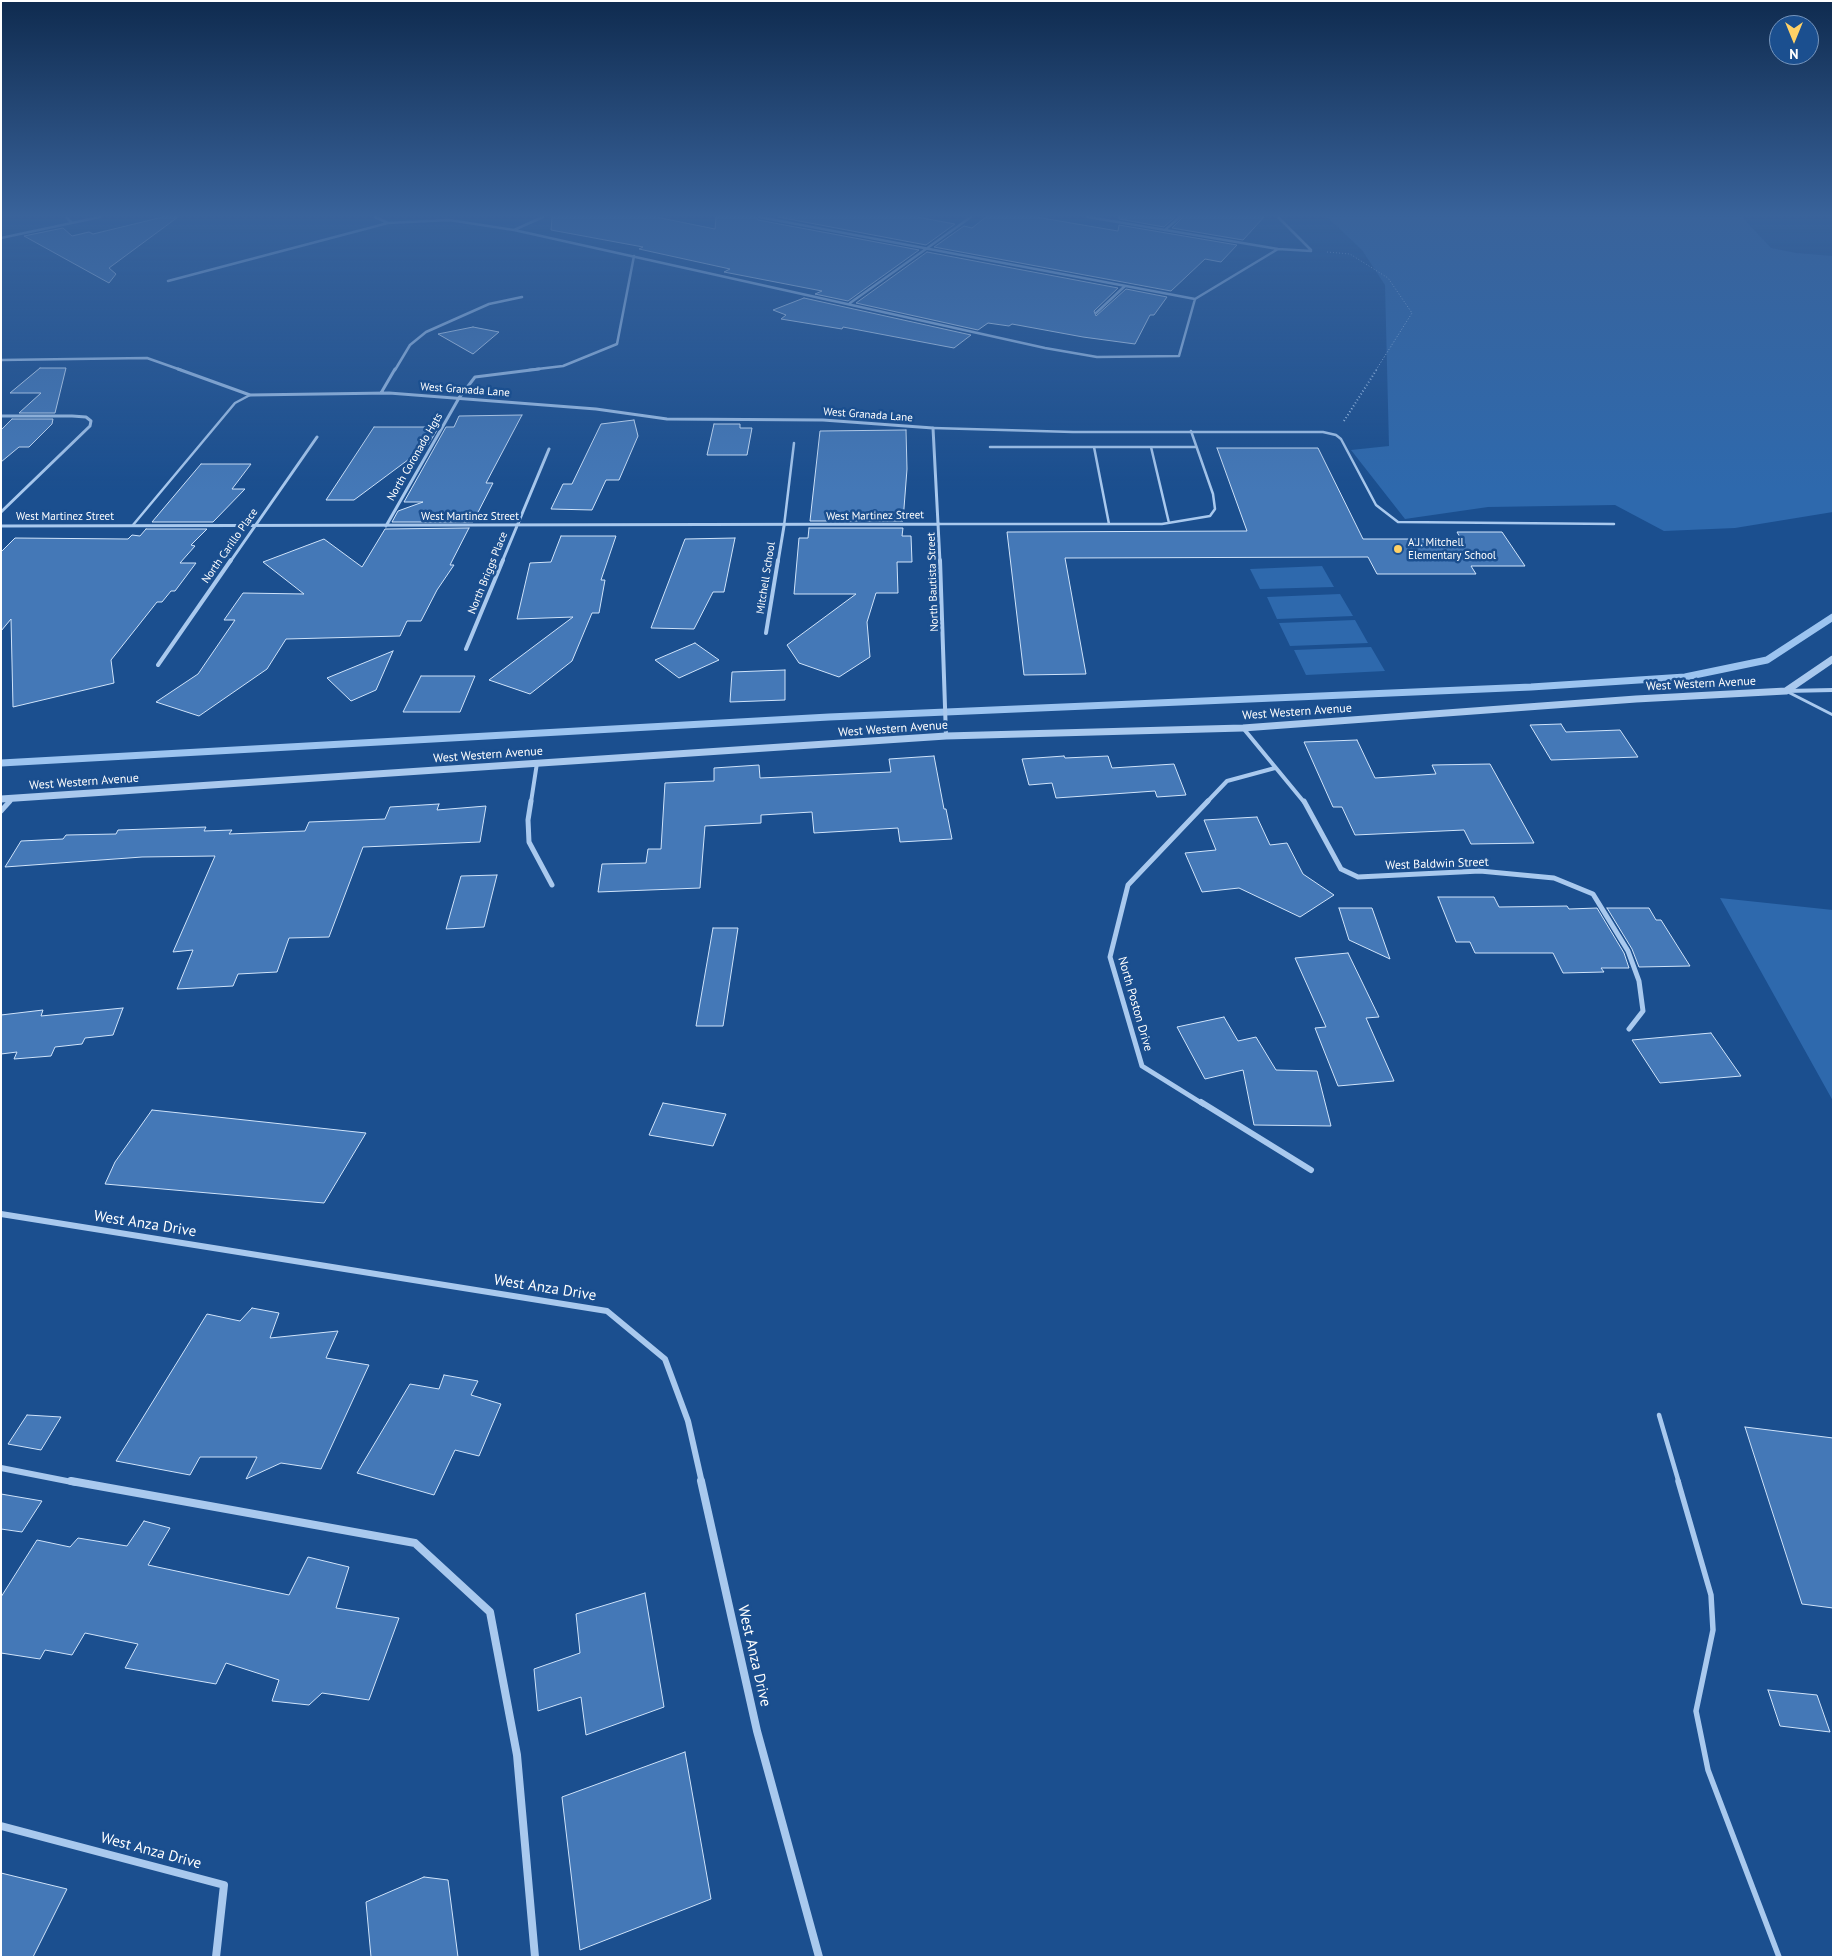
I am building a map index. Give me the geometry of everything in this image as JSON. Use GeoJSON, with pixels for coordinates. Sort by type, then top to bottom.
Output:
{"type":"FeatureCollection","features":[{"type":"Feature","properties":{"kind":"street"},"geometry":{"type":"LineString","coordinates":[[381,393],[410,345],[426,332],[479,308]]}},
{"type":"Feature","properties":{"kind":"street","name":"North Coronado Hgts"},"geometry":{"type":"LineString","coordinates":[[386,526],[459,398],[475,377],[563,366],[617,344],[624,308]]}},
{"type":"Feature","properties":{"kind":"street"},"geometry":{"type":"LineString","coordinates":[[869,308],[1045,348],[1097,357],[1179,356],[1192,308]]}},
{"type":"Feature","properties":{"kind":"street"},"geometry":{"type":"LineString","coordinates":[[1096,313],[1101,308]]}},
{"type":"Feature","properties":{"kind":"street","name":"West Granada Lane"},"geometry":{"type":"LineString","coordinates":[[1,360],[147,358],[250,395],[381,393],[596,409],[667,419],[823,420],[932,428]]}},
{"type":"Feature","properties":{"kind":"street"},"geometry":{"type":"LineString","coordinates":[[1,416],[72,416],[86,417],[91,421],[90,426],[1,512]]}},
{"type":"Feature","properties":{"kind":"street","name":"North Bautista Street"},"geometry":{"type":"LineString","coordinates":[[932,428],[939,524],[946,736]]}},
{"type":"Feature","properties":{"kind":"street","name":"North Carillo Place"},"geometry":{"type":"LineString","coordinates":[[158,664],[317,437]]}},
{"type":"Feature","properties":{"kind":"street","name":"North Briggs Place"},"geometry":{"type":"LineString","coordinates":[[466,649],[549,449]]}},
{"type":"Feature","properties":{"kind":"street","name":"West Martinez Street"},"geometry":{"type":"LineString","coordinates":[[1,526],[256,524],[386,526],[784,526],[939,524]]}},
{"type":"Feature","properties":{"kind":"street","name":"Mitchell School"},"geometry":{"type":"LineString","coordinates":[[766,633],[784,526]]}},
{"type":"Feature","properties":{"kind":"street"},"geometry":{"type":"LineString","coordinates":[[1786,691],[1833,659]]}},
{"type":"Feature","properties":{"kind":"street"},"geometry":{"type":"LineString","coordinates":[[1786,691],[1833,690]]}},
{"type":"Feature","properties":{"kind":"street","name":"West Western Avenue"},"geometry":{"type":"LineString","coordinates":[[1,799],[946,736],[1243,728],[1636,699],[1786,691]]}},
{"type":"Feature","properties":{"kind":"street","name":"West Baldwin Street"},"geometry":{"type":"LineString","coordinates":[[1243,728],[1275,768],[1301,796],[1341,869],[1358,877],[1480,871],[1554,878],[1593,894],[1628,951],[1639,981],[1643,1011],[1629,1029]]}},
{"type":"Feature","properties":{"kind":"street"},"geometry":{"type":"LineString","coordinates":[[537,763],[528,820],[529,842],[552,885]]}},
{"type":"Feature","properties":{"kind":"street","name":"North Poston Drive"},"geometry":{"type":"LineString","coordinates":[[1275,768],[1227,781],[1128,885],[1110,957],[1142,1066],[1311,1170]]}},
{"type":"Feature","properties":{"kind":"street"},"geometry":{"type":"LineString","coordinates":[[1,811],[13,798]]}},
{"type":"Feature","properties":{"kind":"street","name":"West Anza Drive"},"geometry":{"type":"LineString","coordinates":[[1,1214],[607,1311],[665,1359],[688,1421],[757,1731],[819,1957]]}},
{"type":"Feature","properties":{"kind":"street"},"geometry":{"type":"LineString","coordinates":[[1,1468],[136,1494],[415,1543],[490,1612],[517,1755],[536,1957]]}},
{"type":"Feature","properties":{"kind":"street","name":"West Anza Drive"},"geometry":{"type":"LineString","coordinates":[[1,1826],[224,1885],[216,1957]]}},
{"type":"Feature","properties":{"kind":"lane"},"geometry":{"type":"LineString","coordinates":[[133,525],[235,403],[250,395]]}},
{"type":"Feature","properties":{"kind":"lane"},"geometry":{"type":"LineString","coordinates":[[932,428],[1072,432],[1310,431],[1336,434],[1346,446],[1376,505],[1398,522],[1614,524]]}},
{"type":"Feature","properties":{"kind":"lane"},"geometry":{"type":"LineString","coordinates":[[939,524],[1169,523],[1210,516],[1215,509],[1213,494],[1191,431]]}},
{"type":"Feature","properties":{"kind":"lane"},"geometry":{"type":"LineString","coordinates":[[784,526],[794,443]]}},
{"type":"Feature","properties":{"kind":"lane"},"geometry":{"type":"LineString","coordinates":[[990,447],[1196,447]]}},
{"type":"Feature","properties":{"kind":"lane"},"geometry":{"type":"LineString","coordinates":[[1094,447],[1109,524]]}},
{"type":"Feature","properties":{"kind":"lane"},"geometry":{"type":"LineString","coordinates":[[1150,447],[1169,523]]}},
{"type":"Feature","properties":{"kind":"lane"},"geometry":{"type":"LineString","coordinates":[[1786,691],[1833,715]]}},
{"type":"Feature","properties":{"kind":"lane"},"geometry":{"type":"LineString","coordinates":[[1659,1415],[1711,1595],[1713,1630],[1696,1711],[1708,1770],[1779,1957]]}},
{"type":"Feature","properties":{"kind":"path"},"geometry":{"type":"LineString","coordinates":[[1336,434],[1412,313],[1409,308]]}},
{"type":"Feature","properties":{"kind":"shaded area"},"geometry":{"type":"Polygon","coordinates":[[[1386,308],[1833,308],[1833,512],[1735,528],[1664,531],[1615,505],[1488,507],[1405,519],[1351,450],[1389,446],[1386,308]]]}},
{"type":"Feature","properties":{"kind":"shaded area"},"geometry":{"type":"Polygon","coordinates":[[[1322,566],[1334,587],[1260,589],[1250,569],[1322,566]]]}},
{"type":"Feature","properties":{"kind":"shaded area"},"geometry":{"type":"Polygon","coordinates":[[[1340,594],[1353,616],[1277,619],[1267,597],[1340,594]]]}},
{"type":"Feature","properties":{"kind":"shaded area"},"geometry":{"type":"Polygon","coordinates":[[[1355,620],[1368,643],[1290,646],[1279,623],[1355,620]]]}},
{"type":"Feature","properties":{"kind":"shaded area"},"geometry":{"type":"Polygon","coordinates":[[[1371,647],[1385,671],[1306,675],[1294,650],[1371,647]]]}},
{"type":"Feature","properties":{"kind":"shaded area"},"geometry":{"type":"Polygon","coordinates":[[[1720,898],[1833,910],[1833,1101],[1720,898]]]}},
{"type":"Feature","properties":{"kind":"building"},"geometry":{"type":"Polygon","coordinates":[[[777,308],[851,308],[971,335],[954,348],[843,327],[842,329],[781,319],[786,315],[773,310],[777,308]]]}},
{"type":"Feature","properties":{"kind":"building"},"geometry":{"type":"Polygon","coordinates":[[[880,308],[1097,308],[1094,311],[1096,316],[1104,308],[1159,308],[1154,315],[1150,315],[1135,344],[1012,324],[1009,326],[988,323],[978,330],[880,308]]]}},
{"type":"Feature","properties":{"kind":"building"},"geometry":{"type":"Polygon","coordinates":[[[473,327],[499,332],[473,354],[438,334],[473,327]]]}},
{"type":"Feature","properties":{"kind":"building"},"geometry":{"type":"Polygon","coordinates":[[[40,368],[66,368],[55,413],[19,413],[41,393],[10,393],[40,368]]]}},
{"type":"Feature","properties":{"kind":"building"},"geometry":{"type":"Polygon","coordinates":[[[522,415],[486,483],[493,483],[473,522],[392,522],[398,511],[423,502],[404,502],[446,427],[454,427],[459,416],[522,415]]]}},
{"type":"Feature","properties":{"kind":"building"},"geometry":{"type":"Polygon","coordinates":[[[12,419],[53,419],[52,424],[29,447],[19,447],[1,462],[1,430],[12,419]]]}},
{"type":"Feature","properties":{"kind":"building"},"geometry":{"type":"Polygon","coordinates":[[[634,420],[638,436],[619,480],[606,480],[592,510],[551,509],[563,484],[572,484],[601,424],[634,420]]]}},
{"type":"Feature","properties":{"kind":"building"},"geometry":{"type":"Polygon","coordinates":[[[714,424],[740,424],[740,428],[752,428],[747,455],[707,455],[714,424]]]}},
{"type":"Feature","properties":{"kind":"building"},"geometry":{"type":"Polygon","coordinates":[[[374,427],[439,427],[428,445],[354,500],[326,500],[374,427]]]}},
{"type":"Feature","properties":{"kind":"building"},"geometry":{"type":"Polygon","coordinates":[[[906,430],[907,469],[903,521],[810,521],[820,431],[906,430]]]}},
{"type":"Feature","properties":{"kind":"building"},"geometry":{"type":"Polygon","coordinates":[[[1217,448],[1318,448],[1363,539],[1461,539],[1457,532],[1502,532],[1525,566],[1471,566],[1476,574],[1377,574],[1368,557],[1065,558],[1086,674],[1024,675],[1007,532],[1247,531],[1217,448]]]}},
{"type":"Feature","properties":{"kind":"building"},"geometry":{"type":"Polygon","coordinates":[[[201,464],[251,464],[232,489],[245,489],[213,522],[152,522],[201,464]]]}},
{"type":"Feature","properties":{"kind":"building"},"geometry":{"type":"Polygon","coordinates":[[[469,528],[450,565],[454,565],[437,590],[421,621],[407,621],[400,636],[286,639],[267,669],[199,716],[156,702],[198,674],[235,620],[224,620],[243,593],[304,594],[263,562],[324,539],[362,567],[385,529],[469,528]]]}},
{"type":"Feature","properties":{"kind":"building"},"geometry":{"type":"Polygon","coordinates":[[[809,528],[903,528],[902,536],[911,536],[912,562],[897,562],[898,593],[876,593],[867,622],[870,657],[839,677],[799,663],[787,645],[856,594],[794,594],[799,538],[808,538],[809,528]]]}},
{"type":"Feature","properties":{"kind":"building"},"geometry":{"type":"Polygon","coordinates":[[[146,529],[207,529],[191,545],[195,546],[180,563],[196,563],[175,591],[171,591],[162,602],[157,602],[111,660],[114,683],[13,707],[11,619],[1,631],[1,552],[15,538],[128,539],[132,535],[140,536],[146,529]]]}},
{"type":"Feature","properties":{"kind":"building"},"geometry":{"type":"Polygon","coordinates":[[[561,536],[616,536],[601,580],[605,580],[599,613],[592,613],[572,661],[530,694],[489,680],[573,617],[517,619],[530,563],[551,562],[561,536]]]}},
{"type":"Feature","properties":{"kind":"building"},"geometry":{"type":"Polygon","coordinates":[[[735,538],[724,592],[713,592],[694,629],[651,628],[685,539],[735,538]]]}},
{"type":"Feature","properties":{"kind":"building"},"geometry":{"type":"Polygon","coordinates":[[[695,643],[719,660],[679,678],[655,660],[695,643]]]}},
{"type":"Feature","properties":{"kind":"building"},"geometry":{"type":"Polygon","coordinates":[[[393,651],[376,690],[351,701],[327,678],[393,651]]]}},
{"type":"Feature","properties":{"kind":"building"},"geometry":{"type":"Polygon","coordinates":[[[785,670],[785,700],[730,702],[732,672],[785,670]]]}},
{"type":"Feature","properties":{"kind":"building"},"geometry":{"type":"Polygon","coordinates":[[[421,676],[475,676],[460,712],[403,712],[421,676]]]}},
{"type":"Feature","properties":{"kind":"building"},"geometry":{"type":"Polygon","coordinates":[[[1561,724],[1566,732],[1620,730],[1638,757],[1551,760],[1530,725],[1561,724]]]}},
{"type":"Feature","properties":{"kind":"building"},"geometry":{"type":"Polygon","coordinates":[[[1357,740],[1375,778],[1436,774],[1432,765],[1490,764],[1534,843],[1471,844],[1464,830],[1355,835],[1342,807],[1333,807],[1304,742],[1357,740]]]}},
{"type":"Feature","properties":{"kind":"building"},"geometry":{"type":"Polygon","coordinates":[[[934,756],[952,839],[900,842],[898,828],[814,833],[812,812],[761,815],[761,823],[705,826],[700,888],[598,892],[602,864],[646,863],[648,849],[661,849],[665,783],[714,781],[714,768],[759,765],[760,778],[891,772],[889,759],[934,756]]]}},
{"type":"Feature","properties":{"kind":"building"},"geometry":{"type":"Polygon","coordinates":[[[1064,756],[1065,758],[1108,756],[1112,768],[1174,764],[1186,795],[1157,797],[1155,791],[1056,798],[1052,783],[1029,785],[1022,759],[1064,756]]]}},
{"type":"Feature","properties":{"kind":"building"},"geometry":{"type":"Polygon","coordinates":[[[439,804],[437,810],[486,806],[480,842],[363,847],[329,937],[289,938],[277,972],[238,974],[233,986],[177,989],[193,950],[173,952],[215,856],[142,857],[5,867],[21,841],[63,839],[66,835],[116,834],[118,830],[206,827],[204,831],[232,830],[229,834],[305,831],[309,822],[385,819],[390,807],[439,804]]]}},
{"type":"Feature","properties":{"kind":"building"},"geometry":{"type":"Polygon","coordinates":[[[1257,817],[1270,845],[1287,843],[1303,874],[1334,895],[1300,917],[1239,888],[1202,892],[1185,853],[1216,850],[1204,820],[1257,817]]]}},
{"type":"Feature","properties":{"kind":"building"},"geometry":{"type":"Polygon","coordinates":[[[497,875],[484,927],[446,929],[461,876],[497,875]]]}},
{"type":"Feature","properties":{"kind":"building"},"geometry":{"type":"Polygon","coordinates":[[[1438,897],[1494,897],[1499,907],[1567,906],[1569,909],[1597,908],[1624,953],[1629,968],[1601,968],[1604,972],[1563,973],[1553,953],[1475,953],[1470,942],[1456,942],[1438,897]]]}},
{"type":"Feature","properties":{"kind":"building"},"geometry":{"type":"Polygon","coordinates":[[[1339,908],[1372,908],[1390,959],[1349,940],[1339,908]]]}},
{"type":"Feature","properties":{"kind":"building"},"geometry":{"type":"Polygon","coordinates":[[[1607,908],[1649,908],[1656,920],[1661,920],[1690,966],[1639,967],[1632,949],[1607,908]]]}},
{"type":"Feature","properties":{"kind":"building"},"geometry":{"type":"Polygon","coordinates":[[[713,928],[738,928],[723,1026],[696,1026],[713,928]]]}},
{"type":"Feature","properties":{"kind":"building"},"geometry":{"type":"Polygon","coordinates":[[[1348,953],[1379,1017],[1366,1018],[1394,1081],[1338,1086],[1315,1028],[1326,1027],[1295,958],[1348,953]]]}},
{"type":"Feature","properties":{"kind":"building"},"geometry":{"type":"Polygon","coordinates":[[[123,1008],[113,1035],[85,1038],[82,1044],[55,1047],[51,1056],[14,1059],[17,1052],[1,1054],[1,1015],[43,1010],[41,1016],[123,1008]]]}},
{"type":"Feature","properties":{"kind":"building"},"geometry":{"type":"Polygon","coordinates":[[[1224,1017],[1238,1041],[1256,1037],[1276,1070],[1317,1071],[1331,1126],[1254,1125],[1243,1070],[1205,1079],[1177,1027],[1224,1017]]]}},
{"type":"Feature","properties":{"kind":"building"},"geometry":{"type":"Polygon","coordinates":[[[1711,1033],[1741,1076],[1660,1083],[1632,1040],[1711,1033]]]}},
{"type":"Feature","properties":{"kind":"building"},"geometry":{"type":"Polygon","coordinates":[[[663,1103],[726,1114],[713,1146],[649,1135],[663,1103]]]}},
{"type":"Feature","properties":{"kind":"building"},"geometry":{"type":"Polygon","coordinates":[[[152,1110],[366,1133],[324,1203],[105,1184],[115,1162],[152,1110]]]}},
{"type":"Feature","properties":{"kind":"building"},"geometry":{"type":"Polygon","coordinates":[[[252,1308],[279,1313],[270,1338],[338,1331],[326,1358],[369,1365],[321,1469],[281,1463],[246,1479],[257,1457],[200,1457],[190,1475],[116,1461],[207,1314],[240,1321],[252,1308]]]}},
{"type":"Feature","properties":{"kind":"building"},"geometry":{"type":"Polygon","coordinates":[[[444,1375],[478,1381],[471,1395],[501,1404],[479,1456],[455,1450],[434,1495],[357,1473],[410,1384],[439,1389],[444,1375]]]}},
{"type":"Feature","properties":{"kind":"building"},"geometry":{"type":"Polygon","coordinates":[[[27,1415],[61,1417],[41,1450],[8,1444],[27,1415]]]}},
{"type":"Feature","properties":{"kind":"building"},"geometry":{"type":"Polygon","coordinates":[[[1745,1427],[1833,1438],[1833,1608],[1802,1604],[1745,1427]]]}},
{"type":"Feature","properties":{"kind":"building"},"geometry":{"type":"Polygon","coordinates":[[[1,1494],[42,1501],[22,1532],[1,1529],[1,1494]]]}},
{"type":"Feature","properties":{"kind":"building"},"geometry":{"type":"Polygon","coordinates":[[[144,1521],[170,1528],[148,1565],[289,1595],[308,1557],[349,1567],[336,1608],[399,1618],[369,1700],[322,1693],[309,1705],[272,1701],[279,1680],[226,1663],[216,1684],[125,1668],[138,1644],[85,1633],[72,1655],[45,1650],[40,1659],[1,1653],[1,1597],[37,1540],[70,1547],[78,1538],[127,1546],[144,1521]]]}},
{"type":"Feature","properties":{"kind":"building"},"geometry":{"type":"Polygon","coordinates":[[[645,1593],[664,1707],[586,1735],[581,1697],[538,1711],[534,1669],[580,1653],[576,1614],[645,1593]]]}},
{"type":"Feature","properties":{"kind":"building"},"geometry":{"type":"Polygon","coordinates":[[[1768,1690],[1817,1695],[1830,1732],[1780,1726],[1768,1690]]]}},
{"type":"Feature","properties":{"kind":"building"},"geometry":{"type":"Polygon","coordinates":[[[685,1752],[711,1899],[580,1950],[562,1797],[685,1752]]]}},
{"type":"Feature","properties":{"kind":"building"},"geometry":{"type":"Polygon","coordinates":[[[1,1873],[67,1889],[33,1957],[1,1957],[1,1873]]]}},
{"type":"Feature","properties":{"kind":"building"},"geometry":{"type":"Polygon","coordinates":[[[424,1877],[448,1880],[458,1957],[371,1957],[366,1902],[424,1877]]]}},
{"type":"Feature","properties":{"kind":"waterway"},"geometry":{"type":"LineString","coordinates":[[1,763],[829,717],[1531,687],[1685,677],[1767,660],[1833,617]]}},
{"type":"Feature","properties":{"kind":"place","name":"A.J. Mitchell Elementary School"},"geometry":{"type":"Point","coordinates":[1398,549]}}]}
